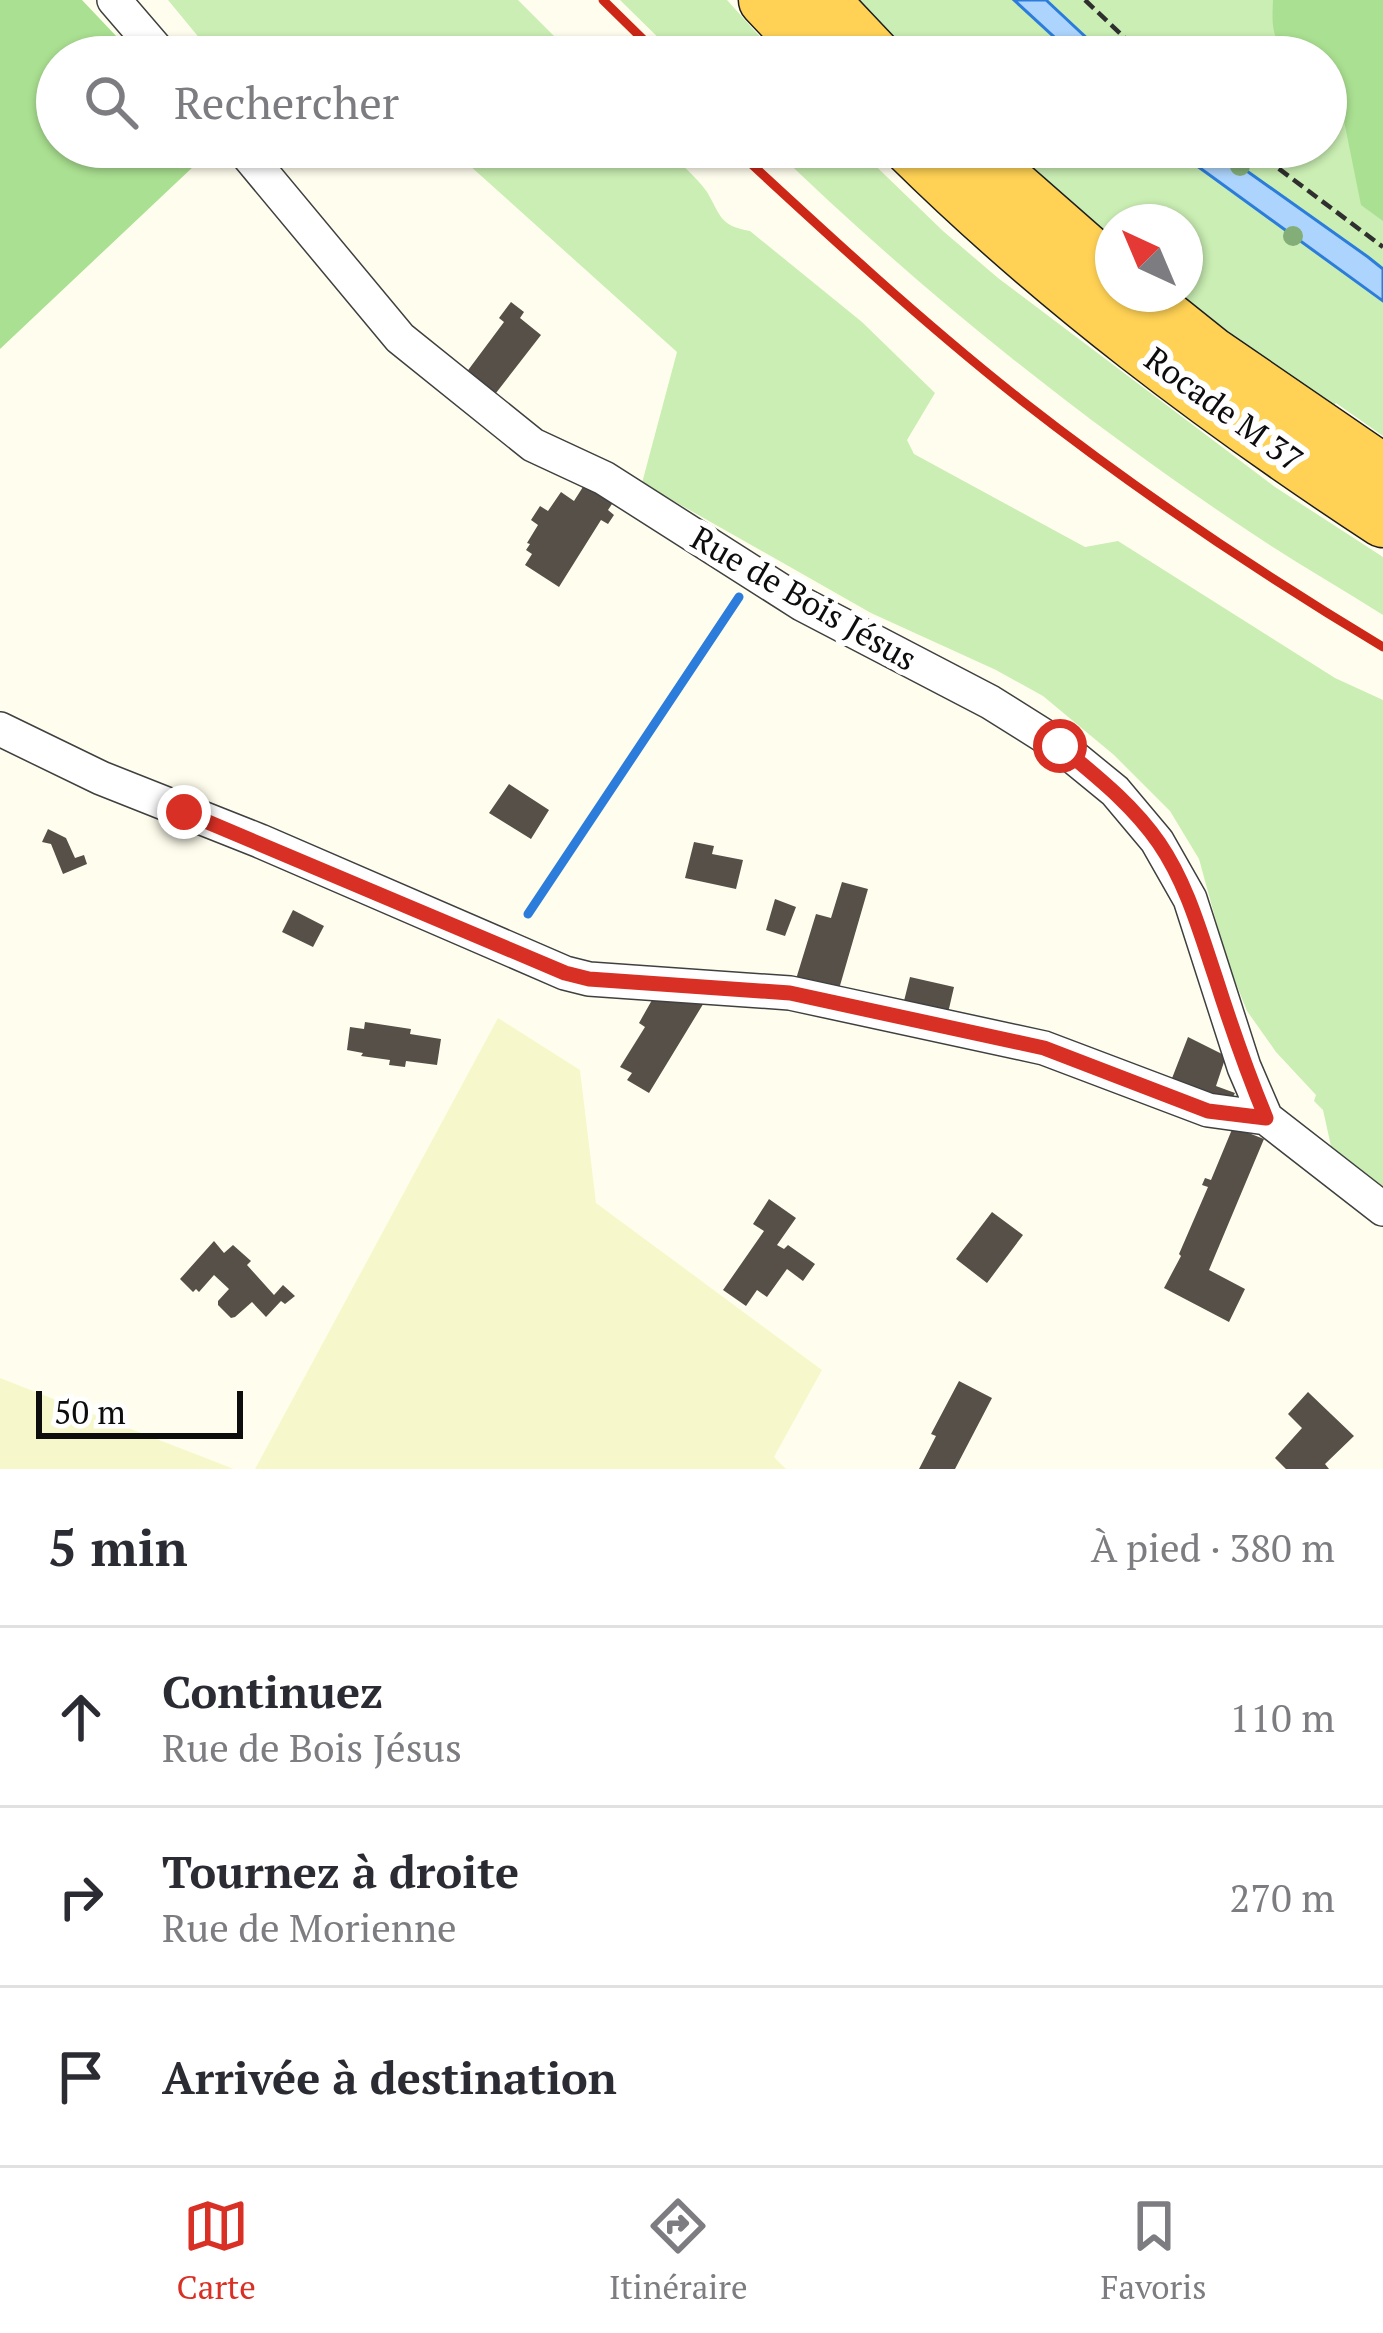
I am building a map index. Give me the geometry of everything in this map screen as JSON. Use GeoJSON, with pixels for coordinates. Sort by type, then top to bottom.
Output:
{"type":"FeatureCollection","features":[{"type":"Feature","properties":{"kind":"highway"},"geometry":{"type":"LineString","coordinates":[[766,0],[800,36]]}},
{"type":"Feature","properties":{"kind":"highway"},"geometry":{"type":"LineString","coordinates":[[820,0],[855,36]]}},
{"type":"Feature","properties":{"kind":"highway","name":"Rocade M 37"},"geometry":{"type":"LineString","coordinates":[[931,168],[1047,274],[1170,372],[1383,520]]}},
{"type":"Feature","properties":{"kind":"highway"},"geometry":{"type":"LineString","coordinates":[[990,168],[1095,261]]}},
{"type":"Feature","properties":{"kind":"highway","name":"Rocade M 37"},"geometry":{"type":"LineString","coordinates":[[1158,312],[1211,354],[1383,472]]}},
{"type":"Feature","properties":{"kind":"street"},"geometry":{"type":"LineString","coordinates":[[114,0],[145,36]]}},
{"type":"Feature","properties":{"kind":"street","name":"Rue de Bois Jésus"},"geometry":{"type":"LineString","coordinates":[[258,168],[400,338],[533,445],[604,478],[802,604],[990,701],[1060,746],[1115,791],[1157,841],[1190,899],[1244,1067],[1266,1118]]}},
{"type":"Feature","properties":{"kind":"street"},"geometry":{"type":"LineString","coordinates":[[0,729],[82,770],[565,973],[589,979],[790,993],[1044,1048],[1208,1111],[1266,1118],[1383,1209]]}},
{"type":"Feature","properties":{"kind":"path"},"geometry":{"type":"LineString","coordinates":[[1085,0],[1122,36]]}},
{"type":"Feature","properties":{"kind":"path"},"geometry":{"type":"LineString","coordinates":[[1278,168],[1383,248]]}},
{"type":"Feature","properties":{"kind":"green space"},"geometry":{"type":"Polygon","coordinates":[[[0,0],[82,0],[116,36],[36,36],[36,168],[192,168],[0,349],[0,0]]]}},
{"type":"Feature","properties":{"kind":"green space"},"geometry":{"type":"Polygon","coordinates":[[[168,0],[518,0],[554,36],[198,36],[168,0]]]}},
{"type":"Feature","properties":{"kind":"green space"},"geometry":{"type":"Polygon","coordinates":[[[620,0],[727,0],[759,36],[657,36],[620,0]]]}},
{"type":"Feature","properties":{"kind":"green space"},"geometry":{"type":"Polygon","coordinates":[[[854,0],[1016,0],[1068,36],[892,36],[854,0]]]}},
{"type":"Feature","properties":{"kind":"green space"},"geometry":{"type":"Polygon","coordinates":[[[1046,0],[1383,0],[1383,436],[1336,403],[1332,407],[1202,312],[1203,204],[1095,204],[1095,228],[1032,168],[1347,168],[1347,36],[1085,36],[1046,0]]]}},
{"type":"Feature","properties":{"kind":"green space"},"geometry":{"type":"Polygon","coordinates":[[[1273,0],[1383,0],[1383,221],[1361,205],[1347,136],[1347,36],[1276,36],[1273,0]]]}},
{"type":"Feature","properties":{"kind":"green space"},"geometry":{"type":"Polygon","coordinates":[[[472,168],[685,168],[703,186],[727,223],[750,231],[862,322],[935,393],[907,440],[914,454],[1085,547],[1118,541],[1335,678],[1383,700],[1383,1187],[1331,1146],[1323,1110],[1314,1101],[1316,1095],[1276,1052],[1247,1011],[1227,961],[1199,859],[1170,811],[1114,755],[1043,696],[871,613],[642,483],[677,352],[472,168]]]}},
{"type":"Feature","properties":{"kind":"green space"},"geometry":{"type":"Polygon","coordinates":[[[795,168],[878,168],[998,278],[1275,487],[1383,557],[1383,615],[1235,522],[1113,436],[881,248],[795,168]]]}},
{"type":"Feature","properties":{"kind":"green space"},"geometry":{"type":"Polygon","coordinates":[[[498,1018],[580,1070],[596,1203],[822,1370],[774,1457],[786,1469],[255,1469],[498,1018]]]}},
{"type":"Feature","properties":{"kind":"green space"},"geometry":{"type":"Polygon","coordinates":[[[0,1378],[69,1405],[234,1469],[0,1469],[0,1378]]]}},
{"type":"Feature","properties":{"kind":"water"},"geometry":{"type":"Polygon","coordinates":[[[1014,0],[1046,0],[1085,36],[1053,36],[1014,0]]]}},
{"type":"Feature","properties":{"kind":"water"},"geometry":{"type":"Polygon","coordinates":[[[1200,168],[1243,168],[1368,257],[1383,269],[1383,301],[1200,168]]]}},
{"type":"Feature","properties":{"kind":"building"},"geometry":{"type":"Polygon","coordinates":[[[511,302],[524,312],[520,318],[541,335],[489,402],[460,381],[504,322],[499,318],[511,302]]]}},
{"type":"Feature","properties":{"kind":"building"},"geometry":{"type":"Polygon","coordinates":[[[588,479],[616,498],[608,510],[614,515],[608,524],[601,520],[559,587],[525,565],[532,554],[526,550],[527,543],[538,525],[531,520],[540,506],[548,511],[561,492],[574,501],[588,479]]]}},
{"type":"Feature","properties":{"kind":"building"},"geometry":{"type":"Polygon","coordinates":[[[509,784],[549,810],[531,839],[489,813],[509,784]]]}},
{"type":"Feature","properties":{"kind":"building"},"geometry":{"type":"Polygon","coordinates":[[[48,829],[66,838],[75,858],[84,855],[87,864],[63,874],[51,844],[42,842],[48,829]]]}},
{"type":"Feature","properties":{"kind":"building"},"geometry":{"type":"Polygon","coordinates":[[[694,842],[714,846],[712,854],[743,860],[736,889],[685,878],[694,842]]]}},
{"type":"Feature","properties":{"kind":"building"},"geometry":{"type":"Polygon","coordinates":[[[842,882],[868,889],[839,989],[796,979],[816,914],[831,918],[842,882]]]}},
{"type":"Feature","properties":{"kind":"building"},"geometry":{"type":"Polygon","coordinates":[[[775,899],[796,907],[785,936],[766,930],[775,899]]]}},
{"type":"Feature","properties":{"kind":"building"},"geometry":{"type":"Polygon","coordinates":[[[293,910],[324,926],[313,947],[282,932],[293,910]]]}},
{"type":"Feature","properties":{"kind":"building"},"geometry":{"type":"Polygon","coordinates":[[[910,977],[954,987],[948,1013],[904,1001],[910,977]]]}},
{"type":"Feature","properties":{"kind":"building"},"geometry":{"type":"Polygon","coordinates":[[[652,1000],[705,1001],[649,1093],[627,1080],[632,1073],[620,1067],[645,1027],[639,1023],[652,1000]]]}},
{"type":"Feature","properties":{"kind":"building"},"geometry":{"type":"Polygon","coordinates":[[[365,1022],[441,1039],[437,1065],[406,1061],[405,1067],[389,1065],[390,1060],[347,1050],[350,1027],[364,1029],[365,1022]]]}},
{"type":"Feature","properties":{"kind":"building"},"geometry":{"type":"Polygon","coordinates":[[[1188,1037],[1226,1056],[1216,1086],[1235,1093],[1227,1108],[1169,1086],[1188,1037]]]}},
{"type":"Feature","properties":{"kind":"building"},"geometry":{"type":"Polygon","coordinates":[[[1233,1127],[1264,1139],[1209,1270],[1245,1289],[1229,1322],[1164,1288],[1208,1187],[1202,1185],[1205,1178],[1211,1180],[1233,1127]]]}},
{"type":"Feature","properties":{"kind":"building"},"geometry":{"type":"Polygon","coordinates":[[[769,1199],[796,1218],[777,1245],[784,1249],[788,1245],[815,1264],[803,1281],[787,1269],[767,1297],[757,1290],[746,1306],[723,1290],[764,1231],[753,1224],[769,1199]]]}},
{"type":"Feature","properties":{"kind":"building"},"geometry":{"type":"Polygon","coordinates":[[[992,1212],[1023,1235],[987,1283],[956,1259],[992,1212]]]}},
{"type":"Feature","properties":{"kind":"building"},"geometry":{"type":"Polygon","coordinates":[[[214,1241],[224,1253],[233,1245],[251,1261],[247,1265],[274,1295],[283,1285],[295,1296],[285,1304],[281,1301],[266,1317],[252,1302],[231,1318],[218,1305],[229,1289],[214,1275],[199,1292],[180,1279],[214,1241]]]}},
{"type":"Feature","properties":{"kind":"building"},"geometry":{"type":"Polygon","coordinates":[[[959,1381],[992,1398],[955,1469],[919,1469],[936,1436],[931,1434],[959,1381]]]}},
{"type":"Feature","properties":{"kind":"building"},"geometry":{"type":"Polygon","coordinates":[[[1308,1392],[1354,1436],[1325,1464],[1329,1469],[1286,1469],[1275,1458],[1302,1428],[1288,1414],[1308,1392]]]}},
{"type":"Feature","properties":{"kind":"waterway"},"geometry":{"type":"LineString","coordinates":[[528,914],[739,597]]}},
{"type":"Feature","properties":{"kind":"railway"},"geometry":{"type":"LineString","coordinates":[[603,0],[640,36]]}},
{"type":"Feature","properties":{"kind":"railway"},"geometry":{"type":"LineString","coordinates":[[756,168],[1021,400],[1198,529],[1383,647]]}},
{"type":"Feature","properties":{"kind":"route"},"geometry":{"type":"LineString","coordinates":[[184,812],[565,973],[589,979],[790,993],[1044,1048],[1208,1111],[1266,1118],[1244,1067],[1190,899],[1175,870],[1115,791],[1060,746]]}}]}
